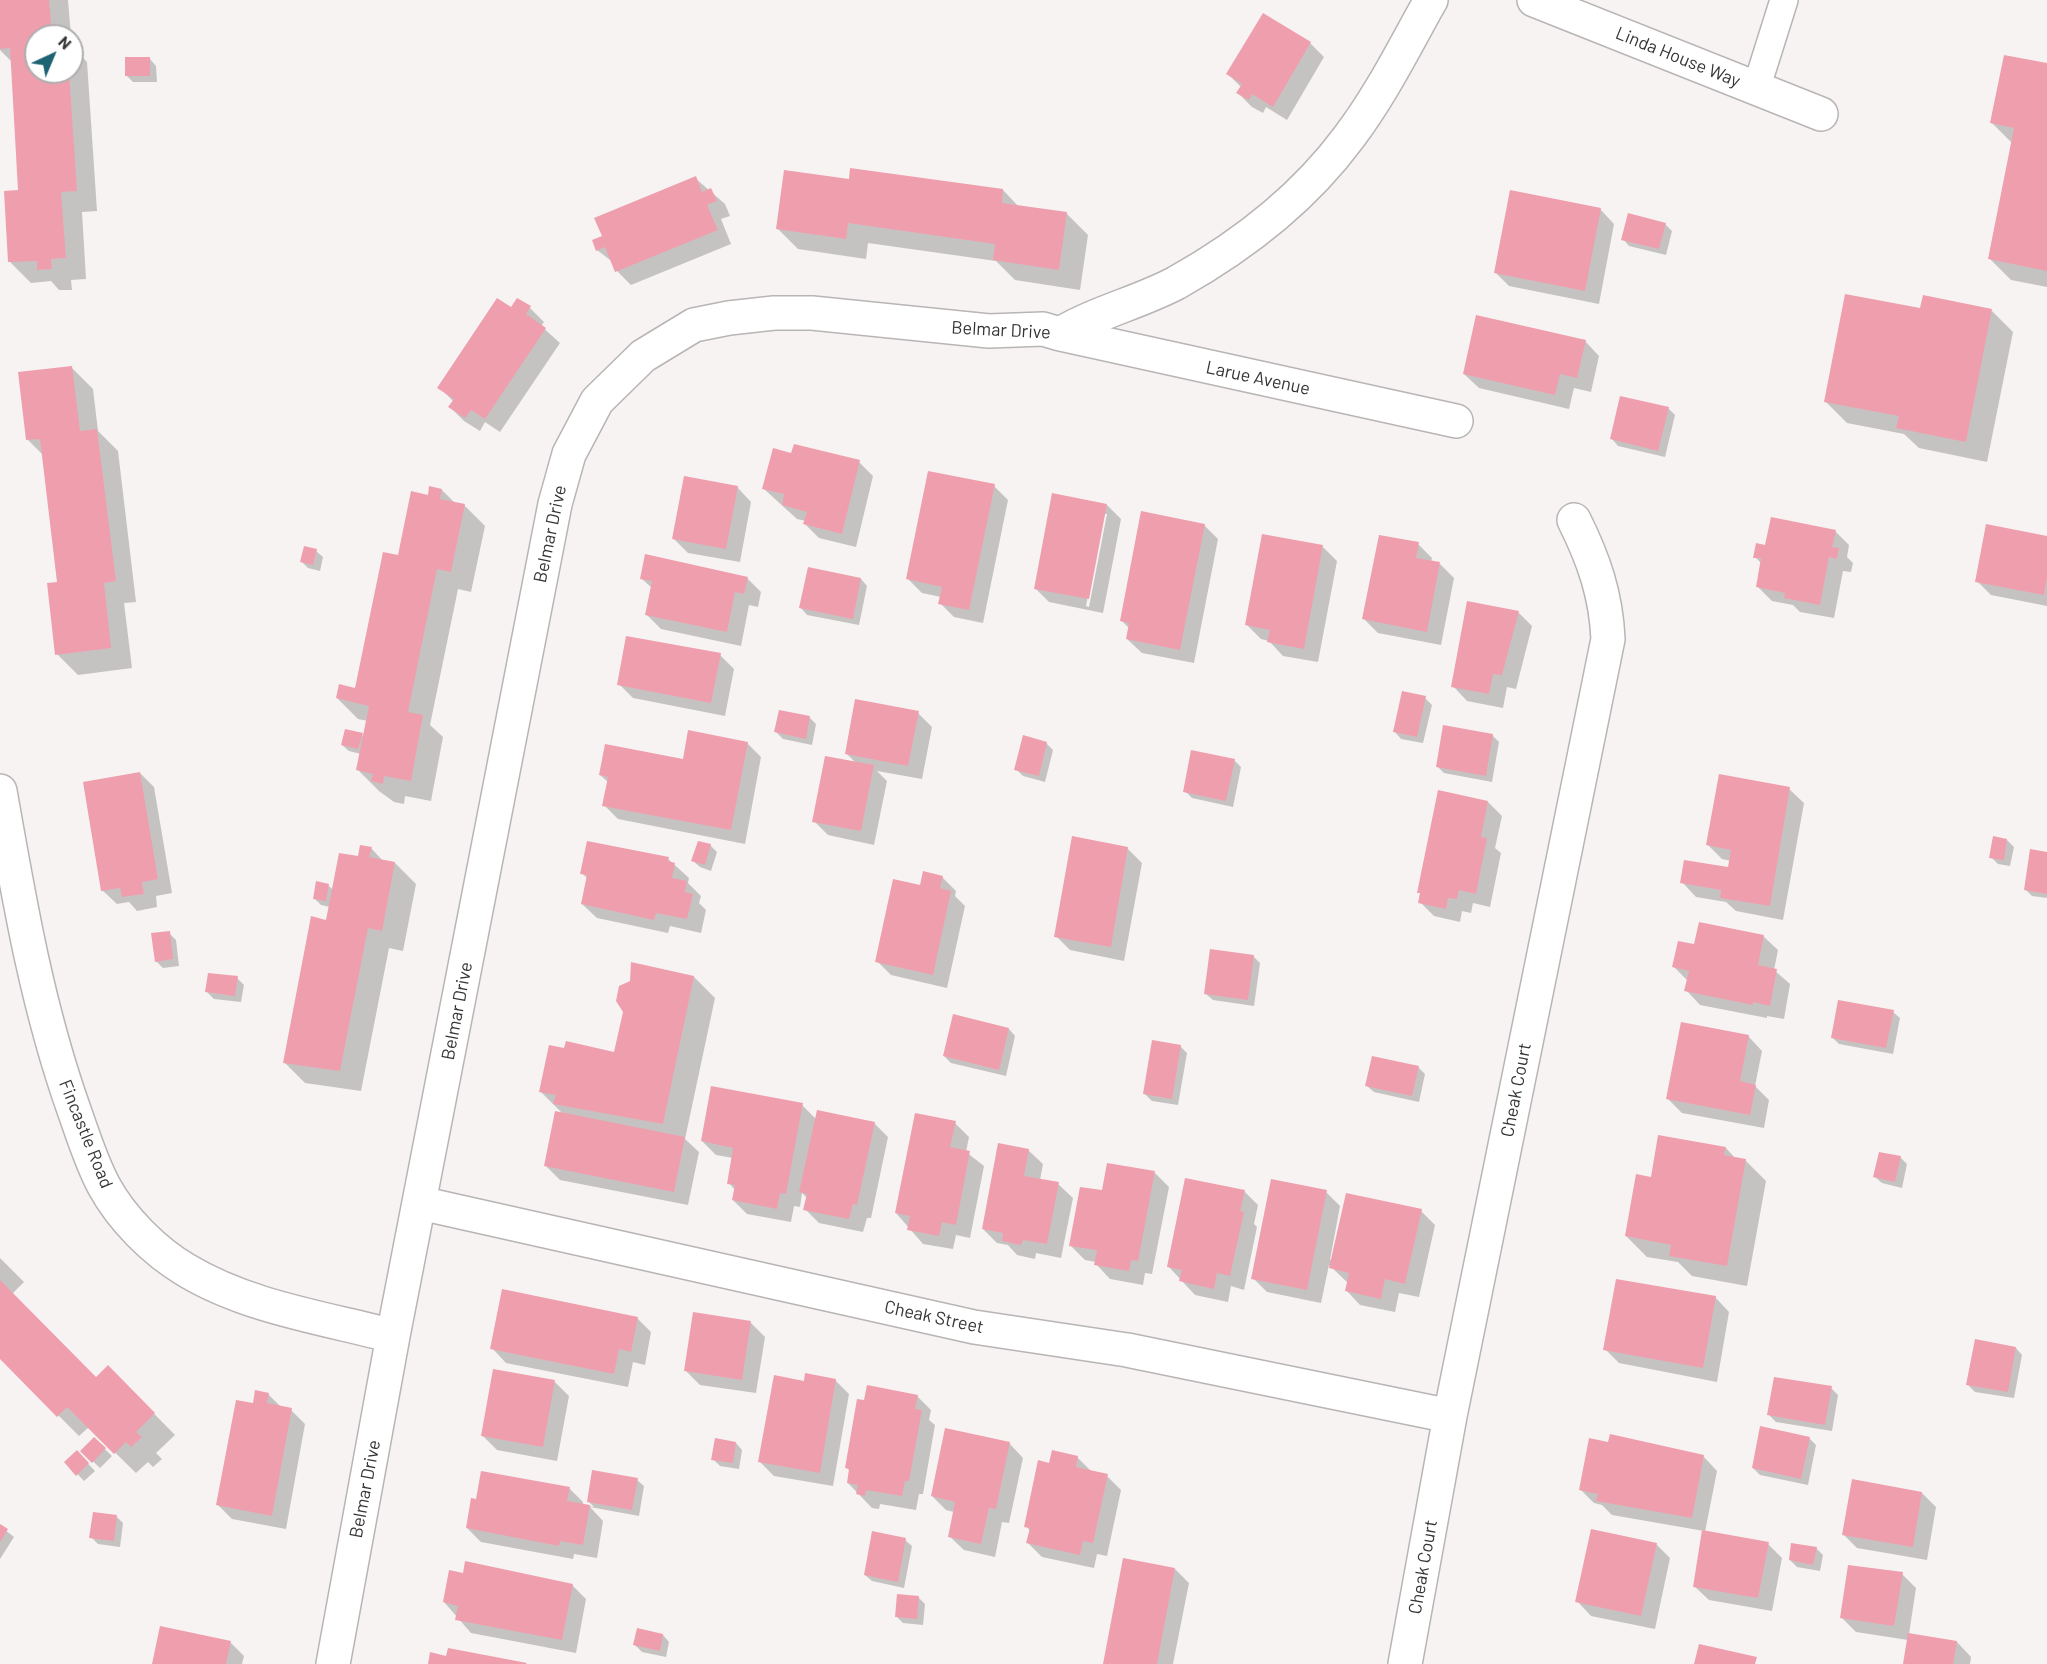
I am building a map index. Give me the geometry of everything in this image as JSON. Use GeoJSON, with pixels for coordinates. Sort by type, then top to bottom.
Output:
{"type":"FeatureCollection","features":[{"type":"Feature","properties":{"kind":"street","name":"Belmar Drive"},"geometry":{"type":"LineString","coordinates":[[333,1664],[393,1336],[555,504],[569,454],[597,401],[643,356],[673,336],[694,325],[729,318],[774,313],[812,314],[989,331],[1044,329],[1060,334],[1086,318],[1133,304],[1176,283],[1221,256],[1298,197],[1350,137],[1387,79],[1431,0]]}},
{"type":"Feature","properties":{"kind":"street","name":"Linda House Way"},"geometry":{"type":"LineString","coordinates":[[1534,0],[1821,114]]}},
{"type":"Feature","properties":{"kind":"street","name":"Larue Avenue"},"geometry":{"type":"LineString","coordinates":[[1060,334],[1456,421]]}},
{"type":"Feature","properties":{"kind":"street","name":"Cheak Court"},"geometry":{"type":"LineString","coordinates":[[1405,1664],[1450,1416],[1608,639],[1606,605],[1587,547],[1574,520]]}},
{"type":"Feature","properties":{"kind":"street","name":"Fincastle Road"},"geometry":{"type":"LineString","coordinates":[[0,791],[31,962],[59,1068],[90,1154],[105,1187],[127,1218],[154,1246],[184,1269],[217,1287],[253,1300],[393,1336]]}},
{"type":"Feature","properties":{"kind":"street","name":"Cheak Street"},"geometry":{"type":"LineString","coordinates":[[420,1203],[974,1327],[1127,1350],[1450,1416]]}},
{"type":"Feature","properties":{"kind":"lane"},"geometry":{"type":"LineString","coordinates":[[1756,89],[1784,0]]}},
{"type":"Feature","properties":{"kind":"building"},"geometry":{"type":"Polygon","coordinates":[[[0,0],[49,0],[51,24],[24,24],[24,84],[70,84],[77,191],[61,192],[66,258],[51,259],[52,269],[37,270],[37,261],[8,262],[4,191],[18,190],[10,48],[0,49],[0,0]]]}},
{"type":"Feature","properties":{"kind":"building"},"geometry":{"type":"Polygon","coordinates":[[[1263,13],[1311,42],[1273,107],[1252,94],[1249,100],[1236,93],[1242,84],[1226,74],[1263,13]]]}},
{"type":"Feature","properties":{"kind":"building"},"geometry":{"type":"Polygon","coordinates":[[[2004,55],[2047,63],[2047,271],[1988,259],[2014,128],[1990,123],[2004,55]]]}},
{"type":"Feature","properties":{"kind":"building"},"geometry":{"type":"Polygon","coordinates":[[[125,57],[150,57],[150,76],[125,76],[125,57]]]}},
{"type":"Feature","properties":{"kind":"building"},"geometry":{"type":"Polygon","coordinates":[[[850,168],[1003,189],[1002,203],[1067,212],[1059,270],[993,260],[995,244],[848,223],[846,239],[776,229],[784,170],[849,179],[850,168]]]}},
{"type":"Feature","properties":{"kind":"building"},"geometry":{"type":"Polygon","coordinates":[[[696,176],[702,192],[711,188],[717,201],[707,205],[718,230],[615,272],[605,247],[596,251],[592,240],[602,236],[594,218],[696,176]]]}},
{"type":"Feature","properties":{"kind":"building"},"geometry":{"type":"Polygon","coordinates":[[[1510,190],[1601,208],[1585,291],[1494,273],[1510,190]]]}},
{"type":"Feature","properties":{"kind":"building"},"geometry":{"type":"Polygon","coordinates":[[[1628,213],[1666,223],[1659,249],[1621,240],[1628,213]]]}},
{"type":"Feature","properties":{"kind":"building"},"geometry":{"type":"Polygon","coordinates":[[[1845,294],[1920,308],[1923,295],[1992,309],[1966,442],[1896,428],[1899,416],[1824,402],[1845,294]]]}},
{"type":"Feature","properties":{"kind":"building"},"geometry":{"type":"Polygon","coordinates":[[[497,298],[511,307],[517,298],[531,306],[526,314],[546,328],[485,419],[471,410],[465,418],[448,407],[454,399],[437,388],[497,298]]]}},
{"type":"Feature","properties":{"kind":"building"},"geometry":{"type":"Polygon","coordinates":[[[1476,315],[1586,340],[1577,378],[1560,374],[1555,395],[1463,374],[1476,315]]]}},
{"type":"Feature","properties":{"kind":"building"},"geometry":{"type":"Polygon","coordinates":[[[72,366],[80,431],[97,429],[116,581],[104,583],[111,648],[55,655],[47,583],[57,582],[40,439],[26,440],[18,372],[72,366]]]}},
{"type":"Feature","properties":{"kind":"building"},"geometry":{"type":"Polygon","coordinates":[[[1620,396],[1669,407],[1658,451],[1610,439],[1620,396]]]}},
{"type":"Feature","properties":{"kind":"building"},"geometry":{"type":"Polygon","coordinates":[[[794,444],[860,460],[842,534],[803,524],[807,512],[782,505],[784,494],[762,489],[773,448],[791,453],[794,444]]]}},
{"type":"Feature","properties":{"kind":"building"},"geometry":{"type":"Polygon","coordinates":[[[928,471],[995,484],[969,610],[938,604],[942,587],[906,579],[928,471]]]}},
{"type":"Feature","properties":{"kind":"building"},"geometry":{"type":"Polygon","coordinates":[[[684,476],[738,486],[726,549],[672,539],[684,476]]]}},
{"type":"Feature","properties":{"kind":"building"},"geometry":{"type":"Polygon","coordinates":[[[429,486],[442,489],[440,499],[465,504],[451,572],[437,569],[408,712],[423,715],[411,781],[384,776],[383,784],[371,781],[373,774],[356,770],[369,706],[336,698],[339,684],[355,688],[383,552],[398,555],[411,491],[428,495],[429,486]]]}},
{"type":"Feature","properties":{"kind":"building"},"geometry":{"type":"Polygon","coordinates":[[[1052,493],[1107,504],[1089,599],[1034,589],[1052,493]]]}},
{"type":"Feature","properties":{"kind":"building"},"geometry":{"type":"Polygon","coordinates":[[[1141,511],[1205,524],[1180,650],[1126,639],[1129,623],[1120,621],[1141,511]]]}},
{"type":"Feature","properties":{"kind":"building"},"geometry":{"type":"Polygon","coordinates":[[[1771,517],[1836,530],[1832,547],[1839,548],[1837,559],[1829,557],[1820,605],[1784,598],[1785,593],[1756,587],[1761,558],[1753,558],[1756,543],[1765,545],[1771,517]]]}},
{"type":"Feature","properties":{"kind":"building"},"geometry":{"type":"Polygon","coordinates":[[[1986,524],[2047,536],[2047,577],[2044,595],[1975,582],[1986,524]]]}},
{"type":"Feature","properties":{"kind":"building"},"geometry":{"type":"Polygon","coordinates":[[[1262,534],[1323,545],[1304,649],[1267,642],[1270,630],[1245,625],[1262,534]]]}},
{"type":"Feature","properties":{"kind":"building"},"geometry":{"type":"Polygon","coordinates":[[[1379,535],[1419,542],[1416,558],[1440,562],[1427,632],[1362,619],[1379,535]]]}},
{"type":"Feature","properties":{"kind":"building"},"geometry":{"type":"Polygon","coordinates":[[[304,546],[317,549],[313,565],[300,562],[304,546]]]}},
{"type":"Feature","properties":{"kind":"building"},"geometry":{"type":"Polygon","coordinates":[[[645,554],[748,577],[744,594],[735,592],[727,632],[645,615],[652,581],[640,579],[645,554]]]}},
{"type":"Feature","properties":{"kind":"building"},"geometry":{"type":"Polygon","coordinates":[[[808,567],[861,578],[853,619],[799,608],[808,567]]]}},
{"type":"Feature","properties":{"kind":"building"},"geometry":{"type":"Polygon","coordinates":[[[1467,601],[1519,611],[1502,675],[1493,674],[1489,694],[1451,687],[1467,601]]]}},
{"type":"Feature","properties":{"kind":"building"},"geometry":{"type":"Polygon","coordinates":[[[626,636],[721,653],[711,703],[617,685],[626,636]]]}},
{"type":"Feature","properties":{"kind":"building"},"geometry":{"type":"Polygon","coordinates":[[[1402,691],[1426,696],[1417,737],[1393,732],[1402,691]]]}},
{"type":"Feature","properties":{"kind":"building"},"geometry":{"type":"Polygon","coordinates":[[[855,699],[919,711],[908,766],[845,754],[855,699]]]}},
{"type":"Feature","properties":{"kind":"building"},"geometry":{"type":"Polygon","coordinates":[[[779,710],[810,716],[806,739],[774,732],[779,710]]]}},
{"type":"Feature","properties":{"kind":"building"},"geometry":{"type":"Polygon","coordinates":[[[1443,725],[1493,734],[1486,776],[1436,767],[1443,725]]]}},
{"type":"Feature","properties":{"kind":"building"},"geometry":{"type":"Polygon","coordinates":[[[345,729],[363,733],[358,749],[341,745],[345,729]]]}},
{"type":"Feature","properties":{"kind":"building"},"geometry":{"type":"Polygon","coordinates":[[[688,730],[748,742],[731,830],[602,806],[608,777],[599,775],[605,744],[683,759],[688,730]]]}},
{"type":"Feature","properties":{"kind":"building"},"geometry":{"type":"Polygon","coordinates":[[[1023,735],[1047,742],[1039,776],[1014,770],[1023,735]]]}},
{"type":"Feature","properties":{"kind":"building"},"geometry":{"type":"Polygon","coordinates":[[[1191,750],[1235,759],[1226,801],[1183,792],[1191,750]]]}},
{"type":"Feature","properties":{"kind":"building"},"geometry":{"type":"Polygon","coordinates":[[[825,756],[874,765],[861,831],[812,822],[825,756]]]}},
{"type":"Feature","properties":{"kind":"building"},"geometry":{"type":"Polygon","coordinates":[[[140,772],[158,879],[142,882],[144,894],[122,897],[120,888],[101,891],[83,782],[140,772]]]}},
{"type":"Feature","properties":{"kind":"building"},"geometry":{"type":"Polygon","coordinates":[[[1719,774],[1790,787],[1770,906],[1720,898],[1721,890],[1680,883],[1684,860],[1728,867],[1731,850],[1706,845],[1719,774]]]}},
{"type":"Feature","properties":{"kind":"building"},"geometry":{"type":"Polygon","coordinates":[[[1438,790],[1488,801],[1481,837],[1487,838],[1476,894],[1459,890],[1457,899],[1448,898],[1446,909],[1418,903],[1420,893],[1417,893],[1438,790]]]}},
{"type":"Feature","properties":{"kind":"building"},"geometry":{"type":"Polygon","coordinates":[[[1072,836],[1128,847],[1111,947],[1054,937],[1072,836]]]}},
{"type":"Feature","properties":{"kind":"building"},"geometry":{"type":"Polygon","coordinates":[[[1993,836],[2007,839],[2004,860],[1989,858],[1993,836]]]}},
{"type":"Feature","properties":{"kind":"building"},"geometry":{"type":"Polygon","coordinates":[[[587,841],[669,857],[668,861],[675,863],[672,878],[687,881],[685,892],[693,894],[687,919],[656,913],[654,920],[581,904],[587,875],[580,874],[587,841]]]}},
{"type":"Feature","properties":{"kind":"building"},"geometry":{"type":"Polygon","coordinates":[[[698,841],[711,844],[705,865],[691,861],[698,841]]]}},
{"type":"Feature","properties":{"kind":"building"},"geometry":{"type":"Polygon","coordinates":[[[360,845],[372,847],[369,857],[395,862],[382,931],[368,928],[340,1071],[283,1063],[311,916],[326,920],[339,853],[358,856],[360,845]]]}},
{"type":"Feature","properties":{"kind":"building"},"geometry":{"type":"Polygon","coordinates":[[[2030,849],[2047,852],[2047,894],[2024,890],[2030,849]]]}},
{"type":"Feature","properties":{"kind":"building"},"geometry":{"type":"Polygon","coordinates":[[[923,871],[943,876],[940,888],[951,891],[933,975],[875,962],[893,879],[920,885],[923,871]]]}},
{"type":"Feature","properties":{"kind":"building"},"geometry":{"type":"Polygon","coordinates":[[[316,881],[329,884],[326,901],[313,899],[316,881]]]}},
{"type":"Feature","properties":{"kind":"building"},"geometry":{"type":"Polygon","coordinates":[[[1699,922],[1764,935],[1758,965],[1777,969],[1770,1006],[1753,1002],[1753,1005],[1684,991],[1689,971],[1672,967],[1678,941],[1694,944],[1699,922]]]}},
{"type":"Feature","properties":{"kind":"building"},"geometry":{"type":"Polygon","coordinates":[[[170,931],[173,959],[155,962],[151,933],[170,931]]]}},
{"type":"Feature","properties":{"kind":"building"},"geometry":{"type":"Polygon","coordinates":[[[1210,949],[1254,955],[1248,1000],[1204,994],[1210,949]]]}},
{"type":"Feature","properties":{"kind":"building"},"geometry":{"type":"Polygon","coordinates":[[[631,962],[694,976],[663,1124],[553,1104],[556,1095],[539,1092],[549,1045],[564,1048],[566,1041],[614,1052],[623,1012],[616,1001],[619,986],[630,981],[631,962]]]}},
{"type":"Feature","properties":{"kind":"building"},"geometry":{"type":"Polygon","coordinates":[[[208,973],[238,976],[235,996],[205,992],[208,973]]]}},
{"type":"Feature","properties":{"kind":"building"},"geometry":{"type":"Polygon","coordinates":[[[1838,1000],[1894,1010],[1886,1048],[1831,1038],[1838,1000]]]}},
{"type":"Feature","properties":{"kind":"building"},"geometry":{"type":"Polygon","coordinates":[[[953,1014],[1009,1028],[999,1070],[943,1056],[953,1014]]]}},
{"type":"Feature","properties":{"kind":"building"},"geometry":{"type":"Polygon","coordinates":[[[1681,1022],[1749,1035],[1740,1081],[1756,1085],[1750,1115],[1666,1099],[1681,1022]]]}},
{"type":"Feature","properties":{"kind":"building"},"geometry":{"type":"Polygon","coordinates":[[[1152,1040],[1181,1045],[1172,1099],[1143,1094],[1152,1040]]]}},
{"type":"Feature","properties":{"kind":"building"},"geometry":{"type":"Polygon","coordinates":[[[1372,1056],[1419,1066],[1412,1096],[1365,1086],[1372,1056]]]}},
{"type":"Feature","properties":{"kind":"building"},"geometry":{"type":"Polygon","coordinates":[[[711,1086],[803,1103],[786,1194],[780,1193],[777,1209],[732,1200],[735,1185],[727,1184],[733,1148],[701,1141],[711,1086]]]}},
{"type":"Feature","properties":{"kind":"building"},"geometry":{"type":"Polygon","coordinates":[[[817,1110],[875,1122],[857,1205],[853,1204],[849,1219],[803,1210],[807,1194],[799,1192],[817,1110]]]}},
{"type":"Feature","properties":{"kind":"building"},"geometry":{"type":"Polygon","coordinates":[[[555,1111],[685,1137],[674,1192],[544,1166],[555,1111]]]}},
{"type":"Feature","properties":{"kind":"building"},"geometry":{"type":"Polygon","coordinates":[[[915,1113],[956,1121],[950,1147],[970,1151],[956,1225],[942,1222],[939,1236],[907,1230],[910,1216],[895,1213],[915,1113]]]}},
{"type":"Feature","properties":{"kind":"building"},"geometry":{"type":"Polygon","coordinates":[[[1658,1135],[1726,1147],[1724,1155],[1746,1159],[1727,1266],[1669,1256],[1671,1245],[1625,1236],[1636,1174],[1651,1177],[1658,1135]]]}},
{"type":"Feature","properties":{"kind":"building"},"geometry":{"type":"Polygon","coordinates":[[[998,1143],[1029,1149],[1024,1176],[1059,1182],[1047,1244],[1023,1240],[1021,1245],[1002,1241],[1003,1233],[982,1229],[998,1143]]]}},
{"type":"Feature","properties":{"kind":"building"},"geometry":{"type":"Polygon","coordinates":[[[1879,1152],[1901,1156],[1895,1182],[1873,1177],[1879,1152]]]}},
{"type":"Feature","properties":{"kind":"building"},"geometry":{"type":"Polygon","coordinates":[[[1107,1163],[1155,1171],[1138,1261],[1131,1260],[1129,1271],[1094,1265],[1097,1250],[1069,1246],[1080,1187],[1102,1190],[1107,1163]]]}},
{"type":"Feature","properties":{"kind":"building"},"geometry":{"type":"Polygon","coordinates":[[[1185,1178],[1245,1190],[1240,1211],[1244,1212],[1230,1276],[1217,1273],[1214,1289],[1179,1281],[1182,1270],[1167,1267],[1185,1178]]]}},
{"type":"Feature","properties":{"kind":"building"},"geometry":{"type":"Polygon","coordinates":[[[1271,1179],[1327,1190],[1307,1290],[1251,1279],[1271,1179]]]}},
{"type":"Feature","properties":{"kind":"building"},"geometry":{"type":"Polygon","coordinates":[[[1346,1193],[1422,1209],[1405,1284],[1385,1279],[1381,1299],[1345,1291],[1349,1273],[1329,1268],[1346,1193]]]}},
{"type":"Feature","properties":{"kind":"building"},"geometry":{"type":"Polygon","coordinates":[[[1616,1279],[1716,1296],[1703,1368],[1603,1350],[1616,1279]]]}},
{"type":"Feature","properties":{"kind":"building"},"geometry":{"type":"Polygon","coordinates":[[[0,1280],[96,1377],[108,1365],[155,1413],[136,1432],[142,1437],[131,1447],[126,1442],[114,1454],[67,1407],[57,1417],[0,1359],[0,1280]]]}},
{"type":"Feature","properties":{"kind":"building"},"geometry":{"type":"Polygon","coordinates":[[[502,1289],[638,1317],[631,1352],[619,1349],[614,1374],[490,1349],[502,1289]]]}},
{"type":"Feature","properties":{"kind":"building"},"geometry":{"type":"Polygon","coordinates":[[[693,1312],[751,1321],[742,1380],[684,1371],[693,1312]]]}},
{"type":"Feature","properties":{"kind":"building"},"geometry":{"type":"Polygon","coordinates":[[[1975,1339],[2016,1347],[2008,1392],[1966,1385],[1975,1339]]]}},
{"type":"Feature","properties":{"kind":"building"},"geometry":{"type":"Polygon","coordinates":[[[493,1369],[555,1380],[543,1447],[481,1436],[493,1369]]]}},
{"type":"Feature","properties":{"kind":"building"},"geometry":{"type":"Polygon","coordinates":[[[805,1373],[836,1379],[820,1473],[758,1462],[774,1375],[804,1381],[805,1373]]]}},
{"type":"Feature","properties":{"kind":"building"},"geometry":{"type":"Polygon","coordinates":[[[1774,1377],[1832,1386],[1825,1425],[1767,1415],[1774,1377]]]}},
{"type":"Feature","properties":{"kind":"building"},"geometry":{"type":"Polygon","coordinates":[[[867,1385],[918,1395],[915,1409],[922,1410],[909,1481],[905,1481],[902,1496],[866,1490],[865,1496],[856,1494],[858,1485],[847,1483],[849,1469],[845,1468],[857,1399],[864,1400],[867,1385]]]}},
{"type":"Feature","properties":{"kind":"building"},"geometry":{"type":"Polygon","coordinates":[[[255,1390],[269,1393],[267,1403],[292,1408],[272,1516],[216,1505],[236,1400],[253,1403],[255,1390]]]}},
{"type":"Feature","properties":{"kind":"building"},"geometry":{"type":"Polygon","coordinates":[[[1760,1426],[1810,1437],[1801,1479],[1752,1468],[1760,1426]]]}},
{"type":"Feature","properties":{"kind":"building"},"geometry":{"type":"Polygon","coordinates":[[[945,1428],[1010,1442],[996,1509],[989,1508],[981,1544],[948,1537],[955,1502],[931,1496],[945,1428]]]}},
{"type":"Feature","properties":{"kind":"building"},"geometry":{"type":"Polygon","coordinates":[[[1610,1434],[1704,1455],[1692,1518],[1596,1501],[1598,1494],[1579,1490],[1589,1438],[1608,1442],[1610,1434]]]}},
{"type":"Feature","properties":{"kind":"building"},"geometry":{"type":"Polygon","coordinates":[[[94,1437],[106,1448],[92,1463],[80,1451],[94,1437]]]}},
{"type":"Feature","properties":{"kind":"building"},"geometry":{"type":"Polygon","coordinates":[[[715,1438],[736,1442],[733,1463],[711,1460],[715,1438]]]}},
{"type":"Feature","properties":{"kind":"building"},"geometry":{"type":"Polygon","coordinates":[[[77,1450],[89,1463],[76,1476],[64,1462],[77,1450]]]}},
{"type":"Feature","properties":{"kind":"building"},"geometry":{"type":"Polygon","coordinates":[[[1052,1450],[1078,1456],[1076,1467],[1108,1474],[1093,1543],[1083,1541],[1080,1555],[1026,1543],[1030,1528],[1024,1527],[1038,1460],[1049,1463],[1052,1450]]]}},
{"type":"Feature","properties":{"kind":"building"},"geometry":{"type":"Polygon","coordinates":[[[592,1470],[638,1478],[632,1510],[587,1502],[592,1470]]]}},
{"type":"Feature","properties":{"kind":"building"},"geometry":{"type":"Polygon","coordinates":[[[481,1471],[570,1487],[567,1501],[590,1505],[583,1545],[560,1541],[559,1546],[466,1528],[471,1498],[476,1499],[481,1471]]]}},
{"type":"Feature","properties":{"kind":"building"},"geometry":{"type":"Polygon","coordinates":[[[1852,1479],[1922,1492],[1913,1547],[1842,1535],[1852,1479]]]}},
{"type":"Feature","properties":{"kind":"building"},"geometry":{"type":"Polygon","coordinates":[[[93,1512],[117,1515],[114,1541],[89,1538],[93,1512]]]}},
{"type":"Feature","properties":{"kind":"building"},"geometry":{"type":"Polygon","coordinates":[[[0,1524],[8,1529],[0,1542],[0,1524]]]}},
{"type":"Feature","properties":{"kind":"building"},"geometry":{"type":"Polygon","coordinates":[[[1591,1529],[1657,1543],[1641,1616],[1575,1602],[1591,1529]]]}},
{"type":"Feature","properties":{"kind":"building"},"geometry":{"type":"Polygon","coordinates":[[[1702,1530],[1769,1542],[1758,1598],[1693,1587],[1702,1530]]]}},
{"type":"Feature","properties":{"kind":"building"},"geometry":{"type":"Polygon","coordinates":[[[872,1531],[906,1538],[898,1582],[864,1575],[872,1531]]]}},
{"type":"Feature","properties":{"kind":"building"},"geometry":{"type":"Polygon","coordinates":[[[1791,1543],[1817,1547],[1813,1565],[1789,1560],[1791,1543]]]}},
{"type":"Feature","properties":{"kind":"building"},"geometry":{"type":"Polygon","coordinates":[[[1123,1558],[1175,1568],[1157,1664],[1103,1664],[1123,1558]]]}},
{"type":"Feature","properties":{"kind":"building"},"geometry":{"type":"Polygon","coordinates":[[[465,1561],[573,1584],[562,1640],[455,1620],[458,1606],[443,1602],[449,1570],[463,1573],[465,1561]]]}},
{"type":"Feature","properties":{"kind":"building"},"geometry":{"type":"Polygon","coordinates":[[[1848,1565],[1903,1572],[1894,1626],[1840,1618],[1848,1565]]]}},
{"type":"Feature","properties":{"kind":"building"},"geometry":{"type":"Polygon","coordinates":[[[897,1594],[919,1596],[917,1619],[895,1617],[897,1594]]]}},
{"type":"Feature","properties":{"kind":"building"},"geometry":{"type":"Polygon","coordinates":[[[160,1626],[231,1641],[226,1664],[152,1664],[160,1626]]]}},
{"type":"Feature","properties":{"kind":"building"},"geometry":{"type":"Polygon","coordinates":[[[637,1628],[663,1634],[660,1651],[633,1645],[637,1628]]]}},
{"type":"Feature","properties":{"kind":"building"},"geometry":{"type":"Polygon","coordinates":[[[1908,1633],[1957,1641],[1953,1664],[1903,1664],[1908,1633]]]}},
{"type":"Feature","properties":{"kind":"building"},"geometry":{"type":"Polygon","coordinates":[[[1699,1644],[1757,1657],[1755,1664],[1694,1664],[1699,1644]]]}},
{"type":"Feature","properties":{"kind":"building"},"geometry":{"type":"Polygon","coordinates":[[[448,1648],[527,1663],[428,1664],[430,1652],[446,1656],[448,1648]]]}}]}
